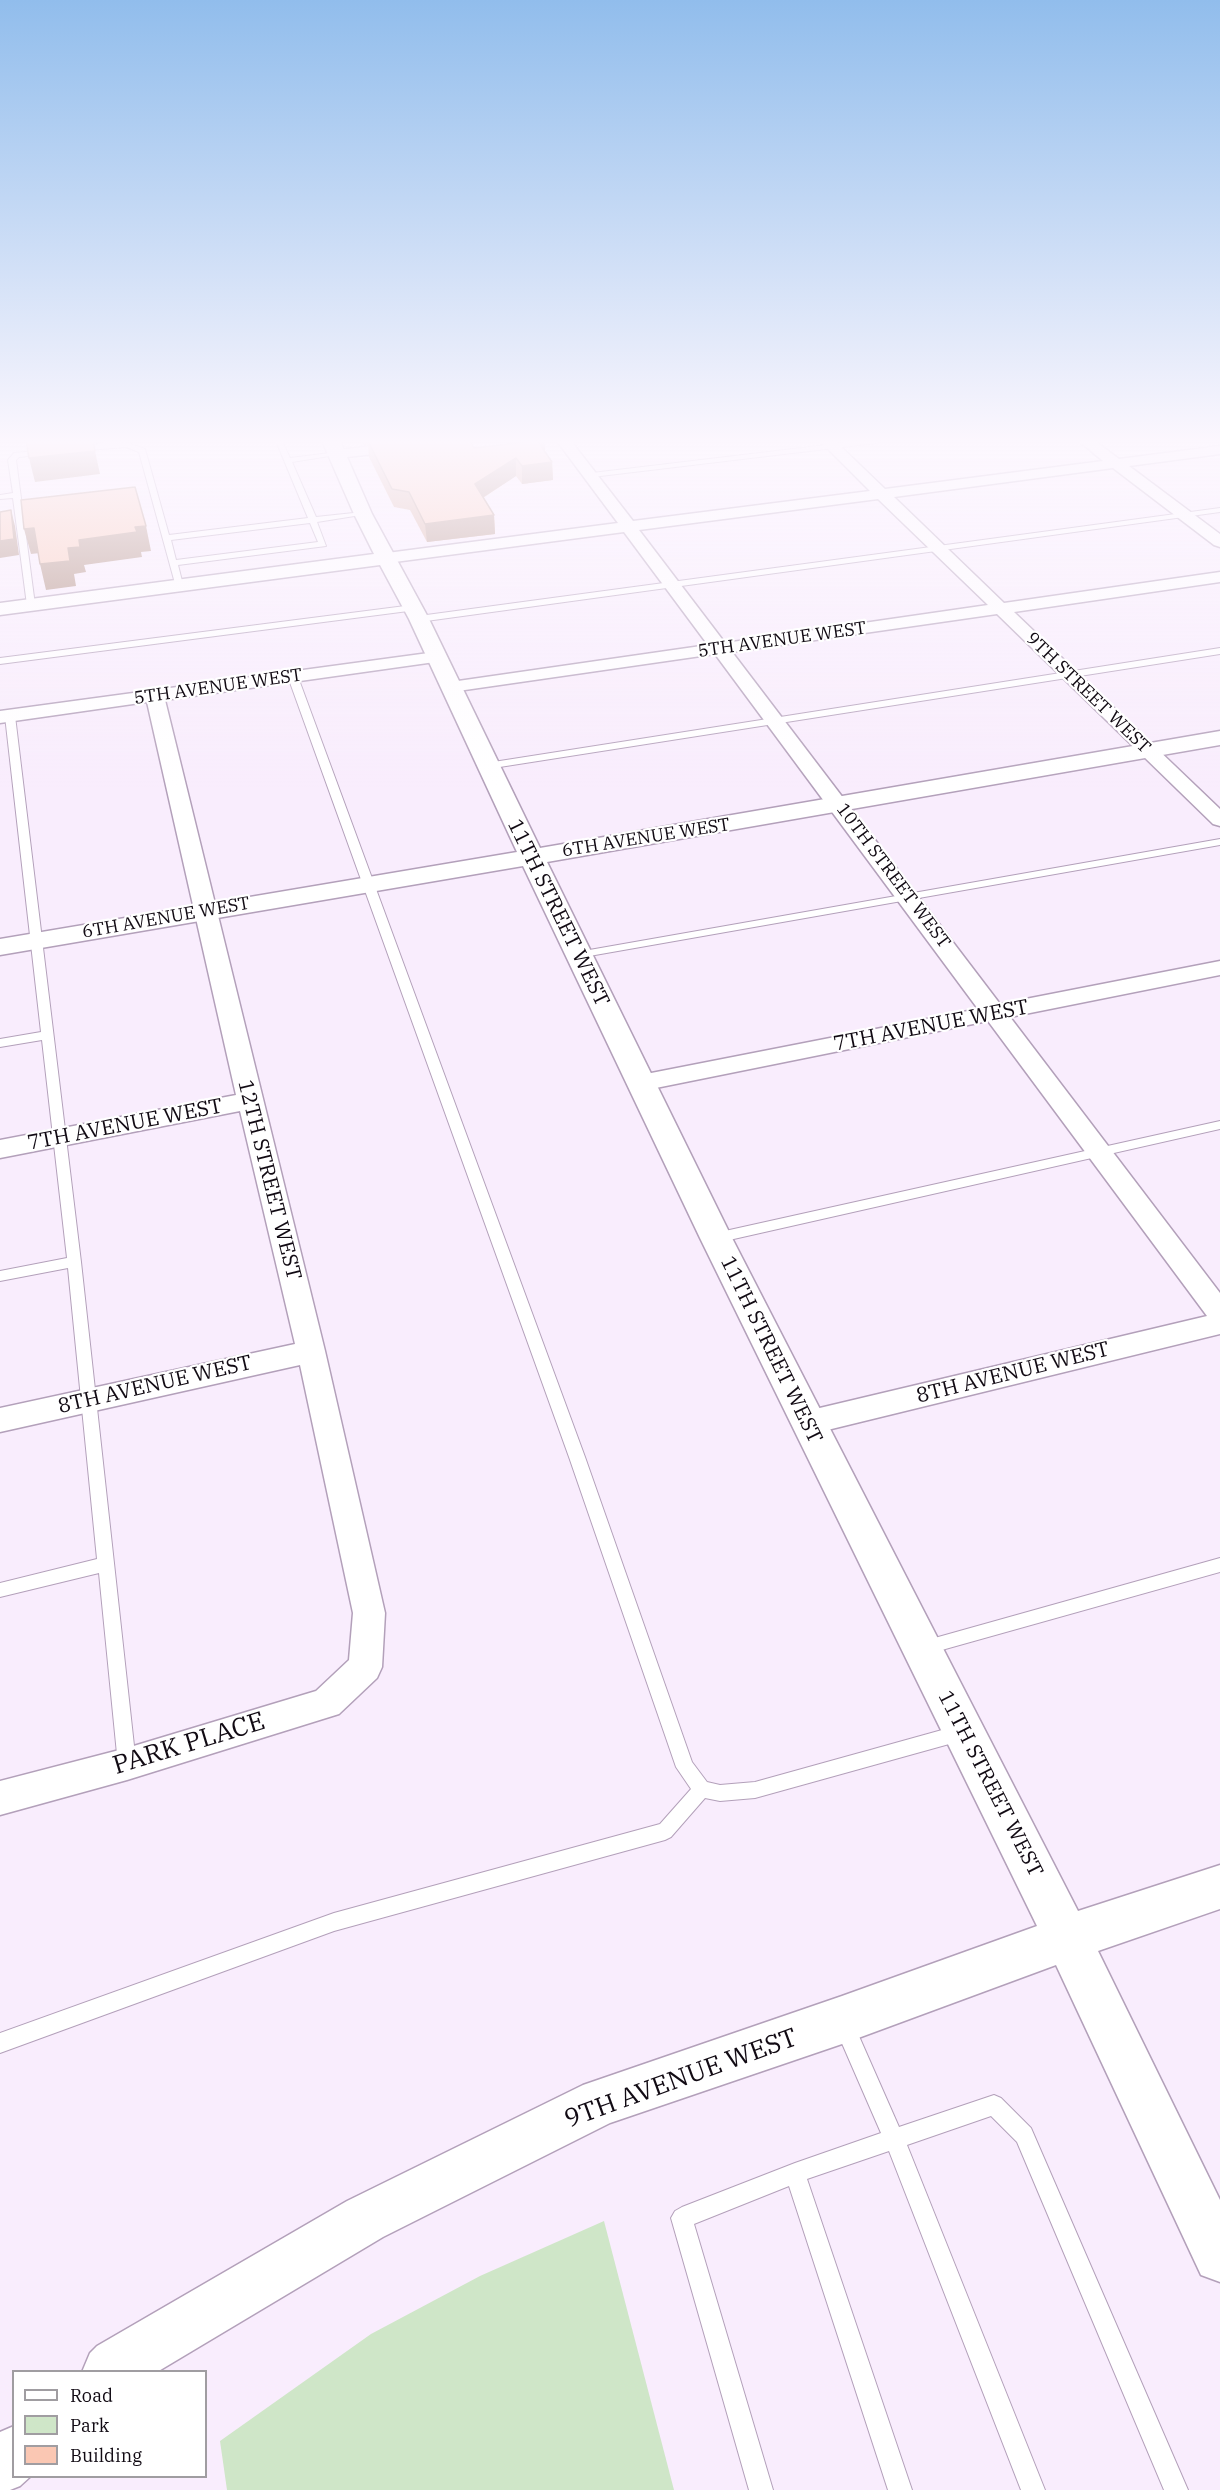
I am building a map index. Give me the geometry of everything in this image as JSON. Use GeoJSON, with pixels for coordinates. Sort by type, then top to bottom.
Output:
{"type":"FeatureCollection","features":[{"type":"Feature","properties":{"kind":"street"},"geometry":{"type":"LineString","coordinates":[[0,609],[393,557]]}},
{"type":"Feature","properties":{"kind":"street","name":"10TH STREET WEST"},"geometry":{"type":"LineString","coordinates":[[654,557],[1220,1313]]}},
{"type":"Feature","properties":{"kind":"street","name":"9TH STREET WEST"},"geometry":{"type":"LineString","coordinates":[[947,557],[1220,820]]}},
{"type":"Feature","properties":{"kind":"street","name":"11TH STREET WEST"},"geometry":{"type":"LineString","coordinates":[[387,558],[416,613],[487,766],[716,1238],[1067,1938],[1220,2256]]}},
{"type":"Feature","properties":{"kind":"street","name":"5TH AVENUE WEST"},"geometry":{"type":"LineString","coordinates":[[5,717],[293,677],[443,672],[722,648],[1220,577]]}},
{"type":"Feature","properties":{"kind":"street","name":"12TH STREET WEST"},"geometry":{"type":"LineString","coordinates":[[155,696],[311,1351],[369,1613],[366,1667]]}},
{"type":"Feature","properties":{"kind":"street","name":"6TH AVENUE WEST"},"geometry":{"type":"LineString","coordinates":[[0,947],[840,805],[1220,738]]}},
{"type":"Feature","properties":{"kind":"street","name":"7TH AVENUE WEST"},"geometry":{"type":"LineString","coordinates":[[641,1083],[1220,968]]}},
{"type":"Feature","properties":{"kind":"street","name":"7TH AVENUE WEST"},"geometry":{"type":"LineString","coordinates":[[0,1149],[250,1101]]}},
{"type":"Feature","properties":{"kind":"street","name":"8TH AVENUE WEST"},"geometry":{"type":"LineString","coordinates":[[807,1423],[1220,1323]]}},
{"type":"Feature","properties":{"kind":"street","name":"8TH AVENUE WEST"},"geometry":{"type":"LineString","coordinates":[[0,1420],[311,1351]]}},
{"type":"Feature","properties":{"kind":"street","name":"PARK PLACE"},"geometry":{"type":"LineString","coordinates":[[0,1798],[127,1764],[327,1703],[366,1667]]}},
{"type":"Feature","properties":{"kind":"street","name":"9TH AVENUE WEST"},"geometry":{"type":"LineString","coordinates":[[112,2370],[365,2219],[600,2102],[842,2020],[1067,1938],[1220,1887]]}},
{"type":"Feature","properties":{"kind":"street"},"geometry":{"type":"LineString","coordinates":[[0,2466],[12,2456]]}},
{"type":"Feature","properties":{"kind":"lane"},"geometry":{"type":"LineString","coordinates":[[25,557],[31,605]]}},
{"type":"Feature","properties":{"kind":"lane"},"geometry":{"type":"LineString","coordinates":[[171,557],[179,585]]}},
{"type":"Feature","properties":{"kind":"lane"},"geometry":{"type":"LineString","coordinates":[[173,563],[187,557]]}},
{"type":"Feature","properties":{"kind":"lane"},"geometry":{"type":"LineString","coordinates":[[0,661],[674,584],[871,557]]}},
{"type":"Feature","properties":{"kind":"lane"},"geometry":{"type":"LineString","coordinates":[[487,766],[1220,651]]}},
{"type":"Feature","properties":{"kind":"lane"},"geometry":{"type":"LineString","coordinates":[[293,677],[577,1457],[685,1767],[702,1789],[720,1793],[755,1790],[963,1732]]}},
{"type":"Feature","properties":{"kind":"lane"},"geometry":{"type":"LineString","coordinates":[[5,717],[36,940],[74,1262],[127,1764]]}},
{"type":"Feature","properties":{"kind":"lane"},"geometry":{"type":"LineString","coordinates":[[578,955],[1220,842]]}},
{"type":"Feature","properties":{"kind":"lane"},"geometry":{"type":"LineString","coordinates":[[0,1043],[47,1035]]}},
{"type":"Feature","properties":{"kind":"lane"},"geometry":{"type":"LineString","coordinates":[[716,1238],[1220,1125]]}},
{"type":"Feature","properties":{"kind":"lane"},"geometry":{"type":"LineString","coordinates":[[0,1276],[74,1262]]}},
{"type":"Feature","properties":{"kind":"lane"},"geometry":{"type":"LineString","coordinates":[[0,1590],[106,1564]]}},
{"type":"Feature","properties":{"kind":"lane"},"geometry":{"type":"LineString","coordinates":[[922,1648],[1220,1565]]}},
{"type":"Feature","properties":{"kind":"lane"},"geometry":{"type":"LineString","coordinates":[[0,2043],[334,1922],[665,1831],[702,1789]]}},
{"type":"Feature","properties":{"kind":"lane"},"geometry":{"type":"LineString","coordinates":[[842,2020],[894,2139],[1033,2490]]}},
{"type":"Feature","properties":{"kind":"lane"},"geometry":{"type":"LineString","coordinates":[[761,2490],[682,2218],[795,2173],[994,2105],[1024,2135],[1176,2490]]}},
{"type":"Feature","properties":{"kind":"lane"},"geometry":{"type":"LineString","coordinates":[[795,2173],[900,2490]]}},
{"type":"Feature","properties":{"kind":"green space"},"geometry":{"type":"Polygon","coordinates":[[[604,2221],[674,2490],[227,2490],[220,2441],[371,2334],[480,2276],[604,2221]]]}},
{"type":"Feature","properties":{"kind":"building"},"geometry":{"type":"Polygon","coordinates":[[[39,557],[69,557],[70,561],[40,564],[39,557]]]}}]}
